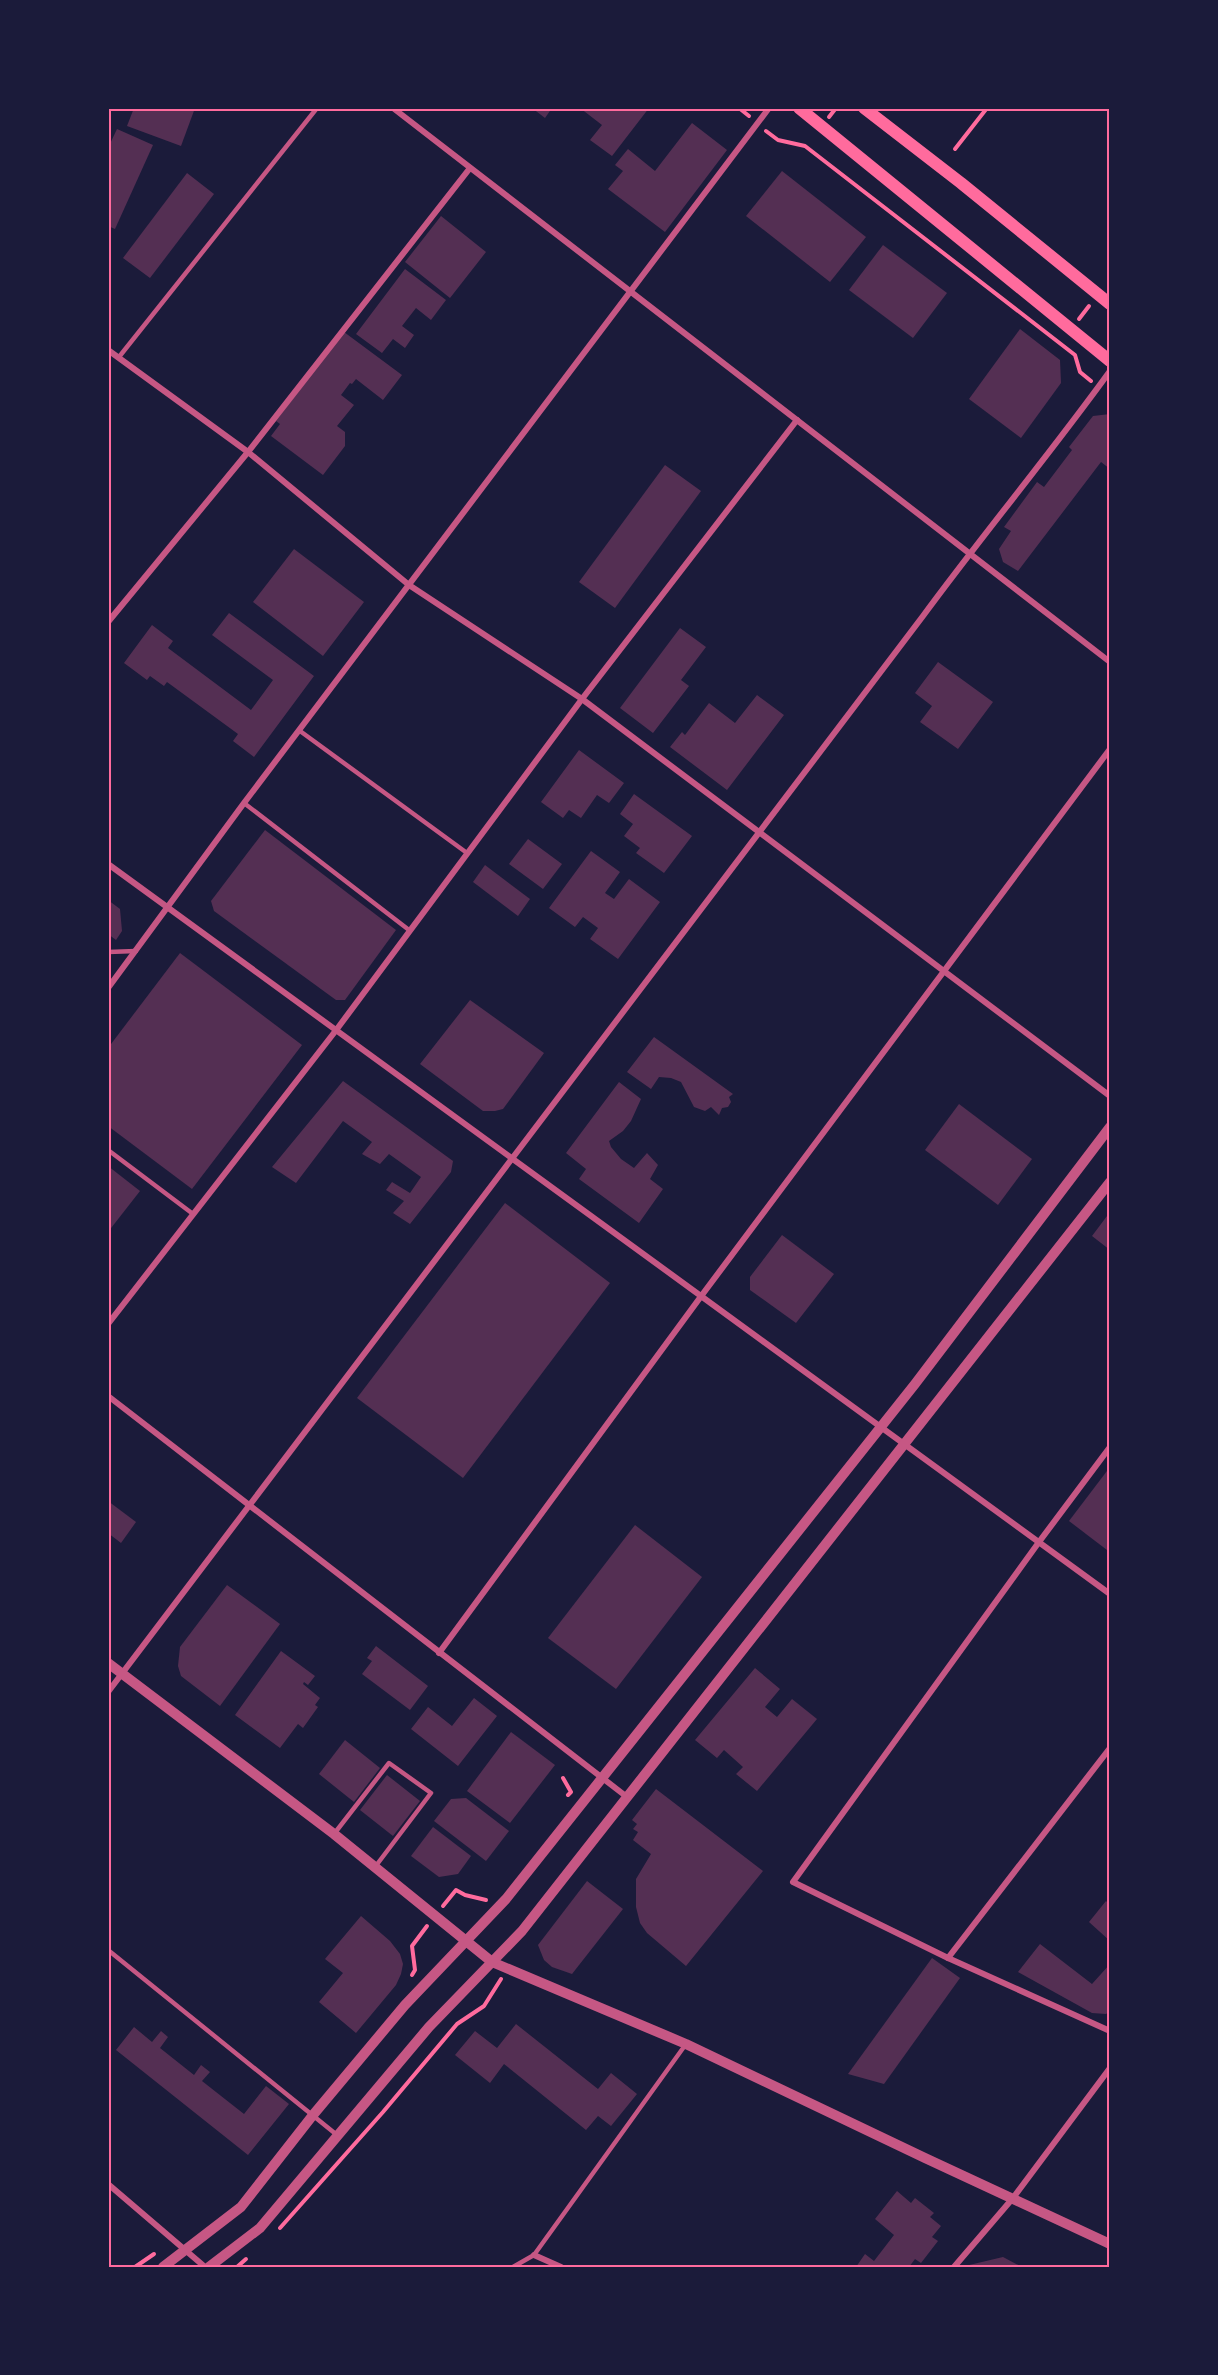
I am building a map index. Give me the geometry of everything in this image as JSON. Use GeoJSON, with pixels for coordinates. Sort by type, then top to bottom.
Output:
{"type":"FeatureCollection","features":[{"type":"Feature","properties":{"kind":"main road"},"geometry":{"type":"LineString","coordinates":[[799,108],[1110,360]]}},
{"type":"Feature","properties":{"kind":"main road"},"geometry":{"type":"LineString","coordinates":[[864,108],[1110,304]]}},
{"type":"Feature","properties":{"kind":"street"},"geometry":{"type":"LineString","coordinates":[[393,108],[1110,662]]}},
{"type":"Feature","properties":{"kind":"street"},"geometry":{"type":"LineString","coordinates":[[108,988],[244,803],[770,108]]}},
{"type":"Feature","properties":{"kind":"street"},"geometry":{"type":"LineString","coordinates":[[108,622],[248,452],[470,168]]}},
{"type":"Feature","properties":{"kind":"street"},"geometry":{"type":"LineString","coordinates":[[108,350],[248,452],[409,585],[582,699],[1110,1096]]}},
{"type":"Feature","properties":{"kind":"street"},"geometry":{"type":"LineString","coordinates":[[108,1692],[1110,371]]}},
{"type":"Feature","properties":{"kind":"street"},"geometry":{"type":"LineString","coordinates":[[108,1324],[337,1029],[582,699],[796,420]]}},
{"type":"Feature","properties":{"kind":"street"},"geometry":{"type":"LineString","coordinates":[[439,1653],[702,1295],[1110,749]]}},
{"type":"Feature","properties":{"kind":"street"},"geometry":{"type":"LineString","coordinates":[[108,864],[1110,1594]]}},
{"type":"Feature","properties":{"kind":"street"},"geometry":{"type":"LineString","coordinates":[[163,2267],[241,2207],[313,2115],[405,2005],[506,1899],[881,1426],[1110,1127]]}},
{"type":"Feature","properties":{"kind":"street"},"geometry":{"type":"LineString","coordinates":[[108,2184],[185,2251],[207,2267],[260,2228],[429,2027],[522,1931],[1110,1182]]}},
{"type":"Feature","properties":{"kind":"street"},"geometry":{"type":"LineString","coordinates":[[108,1396],[627,1797]]}},
{"type":"Feature","properties":{"kind":"street"},"geometry":{"type":"LineString","coordinates":[[1110,1447],[793,1882],[948,1958],[1110,2031]]}},
{"type":"Feature","properties":{"kind":"street"},"geometry":{"type":"LineString","coordinates":[[108,1663],[334,1834],[492,1962],[686,2044],[1110,2244]]}},
{"type":"Feature","properties":{"kind":"street"},"geometry":{"type":"LineString","coordinates":[[948,1958],[1110,1748]]}},
{"type":"Feature","properties":{"kind":"street"},"geometry":{"type":"LineString","coordinates":[[954,2267],[1013,2198],[1110,2068]]}},
{"type":"Feature","properties":{"kind":"street"},"geometry":{"type":"LineString","coordinates":[[534,2255],[561,2267]]}},
{"type":"Feature","properties":{"kind":"lane"},"geometry":{"type":"LineString","coordinates":[[118,357],[317,108]]}},
{"type":"Feature","properties":{"kind":"lane"},"geometry":{"type":"LineString","coordinates":[[300,731],[467,853]]}},
{"type":"Feature","properties":{"kind":"lane"},"geometry":{"type":"LineString","coordinates":[[244,803],[409,930]]}},
{"type":"Feature","properties":{"kind":"lane"},"geometry":{"type":"LineString","coordinates":[[108,952],[136,951]]}},
{"type":"Feature","properties":{"kind":"lane"},"geometry":{"type":"LineString","coordinates":[[108,1150],[193,1214]]}},
{"type":"Feature","properties":{"kind":"lane"},"geometry":{"type":"LineString","coordinates":[[334,1834],[389,1763],[431,1793],[375,1867]]}},
{"type":"Feature","properties":{"kind":"lane"},"geometry":{"type":"LineString","coordinates":[[108,1950],[339,2136]]}},
{"type":"Feature","properties":{"kind":"lane"},"geometry":{"type":"LineString","coordinates":[[513,2267],[534,2255],[686,2044]]}},
{"type":"Feature","properties":{"kind":"path"},"geometry":{"type":"LineString","coordinates":[[955,149],[987,108]]}},
{"type":"Feature","properties":{"kind":"path"},"geometry":{"type":"LineString","coordinates":[[778,140],[805,146],[1075,355],[1080,372]]}},
{"type":"Feature","properties":{"kind":"path"},"geometry":{"type":"LineString","coordinates":[[1060,343],[1098,295]]}},
{"type":"Feature","properties":{"kind":"path"},"geometry":{"type":"LineString","coordinates":[[563,1778],[571,1792],[564,1801]]}},
{"type":"Feature","properties":{"kind":"path"},"geometry":{"type":"LineString","coordinates":[[456,1890],[465,1895],[487,1900]]}},
{"type":"Feature","properties":{"kind":"path"},"geometry":{"type":"LineString","coordinates":[[278,2230],[376,2121],[457,2024],[484,2006]]}},
{"type":"Feature","properties":{"kind":"path"},"geometry":{"type":"LineString","coordinates":[[135,2267],[158,2252]]}},
{"type":"Feature","properties":{"kind":"path"},"geometry":{"type":"LineString","coordinates":[[237,2267],[254,2252]]}},
{"type":"Feature","properties":{"kind":"building"},"geometry":{"type":"Polygon","coordinates":[[[134,108],[195,108],[181,146],[127,126],[134,108]]]}},
{"type":"Feature","properties":{"kind":"building"},"geometry":{"type":"Polygon","coordinates":[[[532,108],[552,108],[545,118],[532,108]]]}},
{"type":"Feature","properties":{"kind":"building"},"geometry":{"type":"Polygon","coordinates":[[[580,108],[649,108],[612,156],[590,140],[602,125],[580,108]]]}},
{"type":"Feature","properties":{"kind":"building"},"geometry":{"type":"Polygon","coordinates":[[[692,123],[727,150],[665,232],[608,189],[623,171],[615,165],[628,149],[655,171],[692,123]]]}},
{"type":"Feature","properties":{"kind":"building"},"geometry":{"type":"Polygon","coordinates":[[[117,129],[153,145],[115,229],[108,226],[108,148],[117,129]]]}},
{"type":"Feature","properties":{"kind":"building"},"geometry":{"type":"Polygon","coordinates":[[[782,171],[866,237],[830,282],[746,216],[782,171]]]}},
{"type":"Feature","properties":{"kind":"building"},"geometry":{"type":"Polygon","coordinates":[[[187,173],[214,194],[150,278],[123,258],[187,173]]]}},
{"type":"Feature","properties":{"kind":"building"},"geometry":{"type":"Polygon","coordinates":[[[441,216],[486,252],[450,298],[405,262],[441,216]]]}},
{"type":"Feature","properties":{"kind":"building"},"geometry":{"type":"Polygon","coordinates":[[[883,245],[947,293],[913,338],[849,290],[883,245]]]}},
{"type":"Feature","properties":{"kind":"building"},"geometry":{"type":"Polygon","coordinates":[[[405,269],[446,300],[431,320],[416,308],[402,326],[414,335],[405,348],[393,339],[382,353],[356,334],[405,269]]]}},
{"type":"Feature","properties":{"kind":"building"},"geometry":{"type":"Polygon","coordinates":[[[1020,329],[1060,360],[1061,383],[1021,438],[969,399],[1020,329]]]}},
{"type":"Feature","properties":{"kind":"building"},"geometry":{"type":"Polygon","coordinates":[[[344,332],[402,375],[383,400],[356,379],[352,384],[350,383],[341,395],[354,405],[337,426],[345,432],[345,446],[323,475],[271,436],[280,424],[276,421],[344,332]]]}},
{"type":"Feature","properties":{"kind":"building"},"geometry":{"type":"Polygon","coordinates":[[[1110,414],[1110,469],[1101,462],[1018,571],[1003,562],[999,549],[1011,531],[1004,527],[1037,482],[1044,487],[1072,450],[1069,447],[1093,416],[1110,414]]]}},
{"type":"Feature","properties":{"kind":"building"},"geometry":{"type":"Polygon","coordinates":[[[665,465],[701,491],[615,608],[579,582],[665,465]]]}},
{"type":"Feature","properties":{"kind":"building"},"geometry":{"type":"Polygon","coordinates":[[[294,549],[364,602],[323,656],[253,602],[294,549]]]}},
{"type":"Feature","properties":{"kind":"building"},"geometry":{"type":"Polygon","coordinates":[[[229,613],[314,676],[254,757],[233,741],[238,734],[167,682],[164,686],[150,676],[147,680],[124,663],[152,625],[173,641],[168,648],[251,710],[273,680],[212,635],[229,613]]]}},
{"type":"Feature","properties":{"kind":"building"},"geometry":{"type":"Polygon","coordinates":[[[680,628],[706,647],[681,680],[689,686],[653,733],[620,708],[680,628]]]}},
{"type":"Feature","properties":{"kind":"building"},"geometry":{"type":"Polygon","coordinates":[[[938,662],[993,702],[958,749],[920,722],[932,706],[915,693],[938,662]]]}},
{"type":"Feature","properties":{"kind":"building"},"geometry":{"type":"Polygon","coordinates":[[[757,695],[784,715],[727,790],[670,747],[682,732],[685,735],[709,703],[735,723],[757,695]]]}},
{"type":"Feature","properties":{"kind":"building"},"geometry":{"type":"Polygon","coordinates":[[[579,750],[624,783],[609,803],[597,795],[581,818],[569,810],[563,818],[541,802],[579,750]]]}},
{"type":"Feature","properties":{"kind":"building"},"geometry":{"type":"Polygon","coordinates":[[[634,794],[692,836],[664,873],[636,853],[640,848],[624,836],[633,824],[620,814],[634,794]]]}},
{"type":"Feature","properties":{"kind":"building"},"geometry":{"type":"Polygon","coordinates":[[[265,830],[396,930],[345,1000],[336,1000],[214,911],[211,901],[265,830]]]}},
{"type":"Feature","properties":{"kind":"building"},"geometry":{"type":"Polygon","coordinates":[[[528,839],[562,864],[543,889],[509,864],[528,839]]]}},
{"type":"Feature","properties":{"kind":"building"},"geometry":{"type":"Polygon","coordinates":[[[591,851],[620,872],[605,893],[614,899],[629,879],[660,902],[618,959],[590,939],[598,928],[583,917],[575,927],[549,908],[591,851]]]}},
{"type":"Feature","properties":{"kind":"building"},"geometry":{"type":"Polygon","coordinates":[[[485,865],[530,899],[518,916],[473,882],[485,865]]]}},
{"type":"Feature","properties":{"kind":"building"},"geometry":{"type":"Polygon","coordinates":[[[108,900],[120,909],[122,931],[116,940],[108,934],[108,900]]]}},
{"type":"Feature","properties":{"kind":"building"},"geometry":{"type":"Polygon","coordinates":[[[180,953],[302,1045],[192,1189],[108,1126],[108,1048],[180,953]]]}},
{"type":"Feature","properties":{"kind":"building"},"geometry":{"type":"Polygon","coordinates":[[[470,1000],[544,1053],[503,1109],[483,1111],[420,1064],[470,1000]]]}},
{"type":"Feature","properties":{"kind":"building"},"geometry":{"type":"Polygon","coordinates":[[[654,1037],[733,1094],[729,1097],[731,1102],[728,1107],[722,1108],[719,1115],[711,1107],[705,1111],[694,1107],[681,1082],[659,1077],[651,1089],[627,1072],[654,1037]]]}},
{"type":"Feature","properties":{"kind":"building"},"geometry":{"type":"Polygon","coordinates":[[[343,1081],[453,1161],[451,1172],[410,1224],[393,1213],[404,1201],[386,1190],[392,1182],[410,1193],[421,1177],[389,1154],[380,1164],[362,1154],[372,1142],[343,1121],[296,1183],[272,1167],[343,1081]]]}},
{"type":"Feature","properties":{"kind":"building"},"geometry":{"type":"Polygon","coordinates":[[[619,1082],[641,1099],[631,1121],[623,1131],[609,1141],[611,1147],[621,1159],[634,1168],[647,1153],[658,1165],[650,1179],[663,1189],[639,1223],[579,1179],[586,1169],[566,1153],[619,1082]]]}},
{"type":"Feature","properties":{"kind":"building"},"geometry":{"type":"Polygon","coordinates":[[[959,1104],[1032,1159],[998,1205],[925,1150],[959,1104]]]}},
{"type":"Feature","properties":{"kind":"building"},"geometry":{"type":"Polygon","coordinates":[[[108,1166],[140,1191],[108,1232],[108,1166]]]}},
{"type":"Feature","properties":{"kind":"building"},"geometry":{"type":"Polygon","coordinates":[[[505,1203],[610,1283],[463,1478],[357,1398],[505,1203]]]}},
{"type":"Feature","properties":{"kind":"building"},"geometry":{"type":"Polygon","coordinates":[[[1110,1212],[1110,1250],[1092,1236],[1110,1212]]]}},
{"type":"Feature","properties":{"kind":"building"},"geometry":{"type":"Polygon","coordinates":[[[782,1235],[834,1274],[796,1323],[750,1290],[750,1277],[782,1235]]]}},
{"type":"Feature","properties":{"kind":"building"},"geometry":{"type":"Polygon","coordinates":[[[1110,1467],[1110,1546],[1107,1550],[1069,1521],[1110,1467]]]}},
{"type":"Feature","properties":{"kind":"building"},"geometry":{"type":"Polygon","coordinates":[[[108,1501],[136,1522],[121,1543],[108,1533],[108,1501]]]}},
{"type":"Feature","properties":{"kind":"building"},"geometry":{"type":"Polygon","coordinates":[[[635,1525],[702,1577],[616,1689],[548,1638],[635,1525]]]}},
{"type":"Feature","properties":{"kind":"building"},"geometry":{"type":"Polygon","coordinates":[[[227,1585],[280,1624],[220,1706],[181,1676],[178,1666],[180,1647],[227,1585]]]}},
{"type":"Feature","properties":{"kind":"building"},"geometry":{"type":"Polygon","coordinates":[[[376,1646],[428,1686],[410,1710],[362,1674],[372,1661],[367,1658],[376,1646]]]}},
{"type":"Feature","properties":{"kind":"building"},"geometry":{"type":"Polygon","coordinates":[[[281,1651],[315,1676],[308,1685],[304,1682],[303,1684],[320,1698],[315,1705],[318,1707],[303,1728],[298,1724],[280,1748],[235,1715],[281,1651]]]}},
{"type":"Feature","properties":{"kind":"building"},"geometry":{"type":"Polygon","coordinates":[[[755,1668],[780,1689],[765,1707],[777,1717],[792,1699],[817,1719],[757,1791],[736,1774],[743,1767],[724,1750],[717,1758],[695,1740],[755,1668]]]}},
{"type":"Feature","properties":{"kind":"building"},"geometry":{"type":"Polygon","coordinates":[[[474,1698],[497,1716],[458,1766],[411,1729],[428,1707],[452,1726],[474,1698]]]}},
{"type":"Feature","properties":{"kind":"building"},"geometry":{"type":"Polygon","coordinates":[[[511,1732],[555,1765],[510,1823],[467,1791],[511,1732]]]}},
{"type":"Feature","properties":{"kind":"building"},"geometry":{"type":"Polygon","coordinates":[[[345,1740],[380,1768],[354,1802],[319,1774],[345,1740]]]}},
{"type":"Feature","properties":{"kind":"building"},"geometry":{"type":"Polygon","coordinates":[[[387,1775],[420,1801],[393,1836],[360,1810],[387,1775]]]}},
{"type":"Feature","properties":{"kind":"building"},"geometry":{"type":"Polygon","coordinates":[[[656,1789],[763,1871],[686,1966],[647,1933],[640,1923],[636,1907],[636,1879],[651,1854],[633,1840],[638,1832],[633,1829],[637,1824],[632,1820],[656,1789]]]}},
{"type":"Feature","properties":{"kind":"building"},"geometry":{"type":"Polygon","coordinates":[[[466,1798],[509,1831],[486,1861],[434,1821],[451,1799],[466,1798]]]}},
{"type":"Feature","properties":{"kind":"building"},"geometry":{"type":"Polygon","coordinates":[[[433,1827],[471,1856],[458,1874],[439,1877],[411,1856],[433,1827]]]}},
{"type":"Feature","properties":{"kind":"building"},"geometry":{"type":"Polygon","coordinates":[[[587,1881],[623,1909],[572,1974],[552,1967],[544,1960],[538,1945],[587,1881]]]}},
{"type":"Feature","properties":{"kind":"building"},"geometry":{"type":"Polygon","coordinates":[[[1106,1901],[1110,1905],[1110,1941],[1089,1922],[1106,1901]]]}},
{"type":"Feature","properties":{"kind":"building"},"geometry":{"type":"Polygon","coordinates":[[[361,1916],[390,1941],[400,1954],[403,1964],[396,1985],[356,2033],[319,2002],[343,1973],[325,1959],[361,1916]]]}},
{"type":"Feature","properties":{"kind":"building"},"geometry":{"type":"Polygon","coordinates":[[[1040,1944],[1092,1984],[1110,1964],[1110,2011],[1106,2014],[1092,2013],[1018,1972],[1040,1944]]]}},
{"type":"Feature","properties":{"kind":"building"},"geometry":{"type":"Polygon","coordinates":[[[932,1958],[960,1978],[884,2084],[848,2074],[932,1958]]]}},
{"type":"Feature","properties":{"kind":"building"},"geometry":{"type":"Polygon","coordinates":[[[516,2024],[598,2089],[611,2073],[637,2094],[611,2126],[598,2116],[586,2130],[504,2064],[490,2083],[455,2055],[475,2031],[497,2048],[516,2024]]]}},
{"type":"Feature","properties":{"kind":"building"},"geometry":{"type":"Polygon","coordinates":[[[134,2027],[152,2042],[161,2031],[168,2037],[160,2048],[194,2075],[201,2065],[210,2072],[202,2081],[244,2114],[266,2086],[289,2104],[248,2155],[116,2050],[134,2027]]]}},
{"type":"Feature","properties":{"kind":"building"},"geometry":{"type":"Polygon","coordinates":[[[897,2191],[911,2203],[915,2198],[934,2213],[930,2217],[941,2226],[932,2237],[938,2241],[921,2263],[915,2259],[909,2267],[856,2267],[865,2254],[874,2261],[894,2235],[875,2219],[897,2191]]]}},
{"type":"Feature","properties":{"kind":"building"},"geometry":{"type":"Polygon","coordinates":[[[1003,2257],[1022,2267],[965,2267],[965,2266],[1003,2257]]]}}]}
